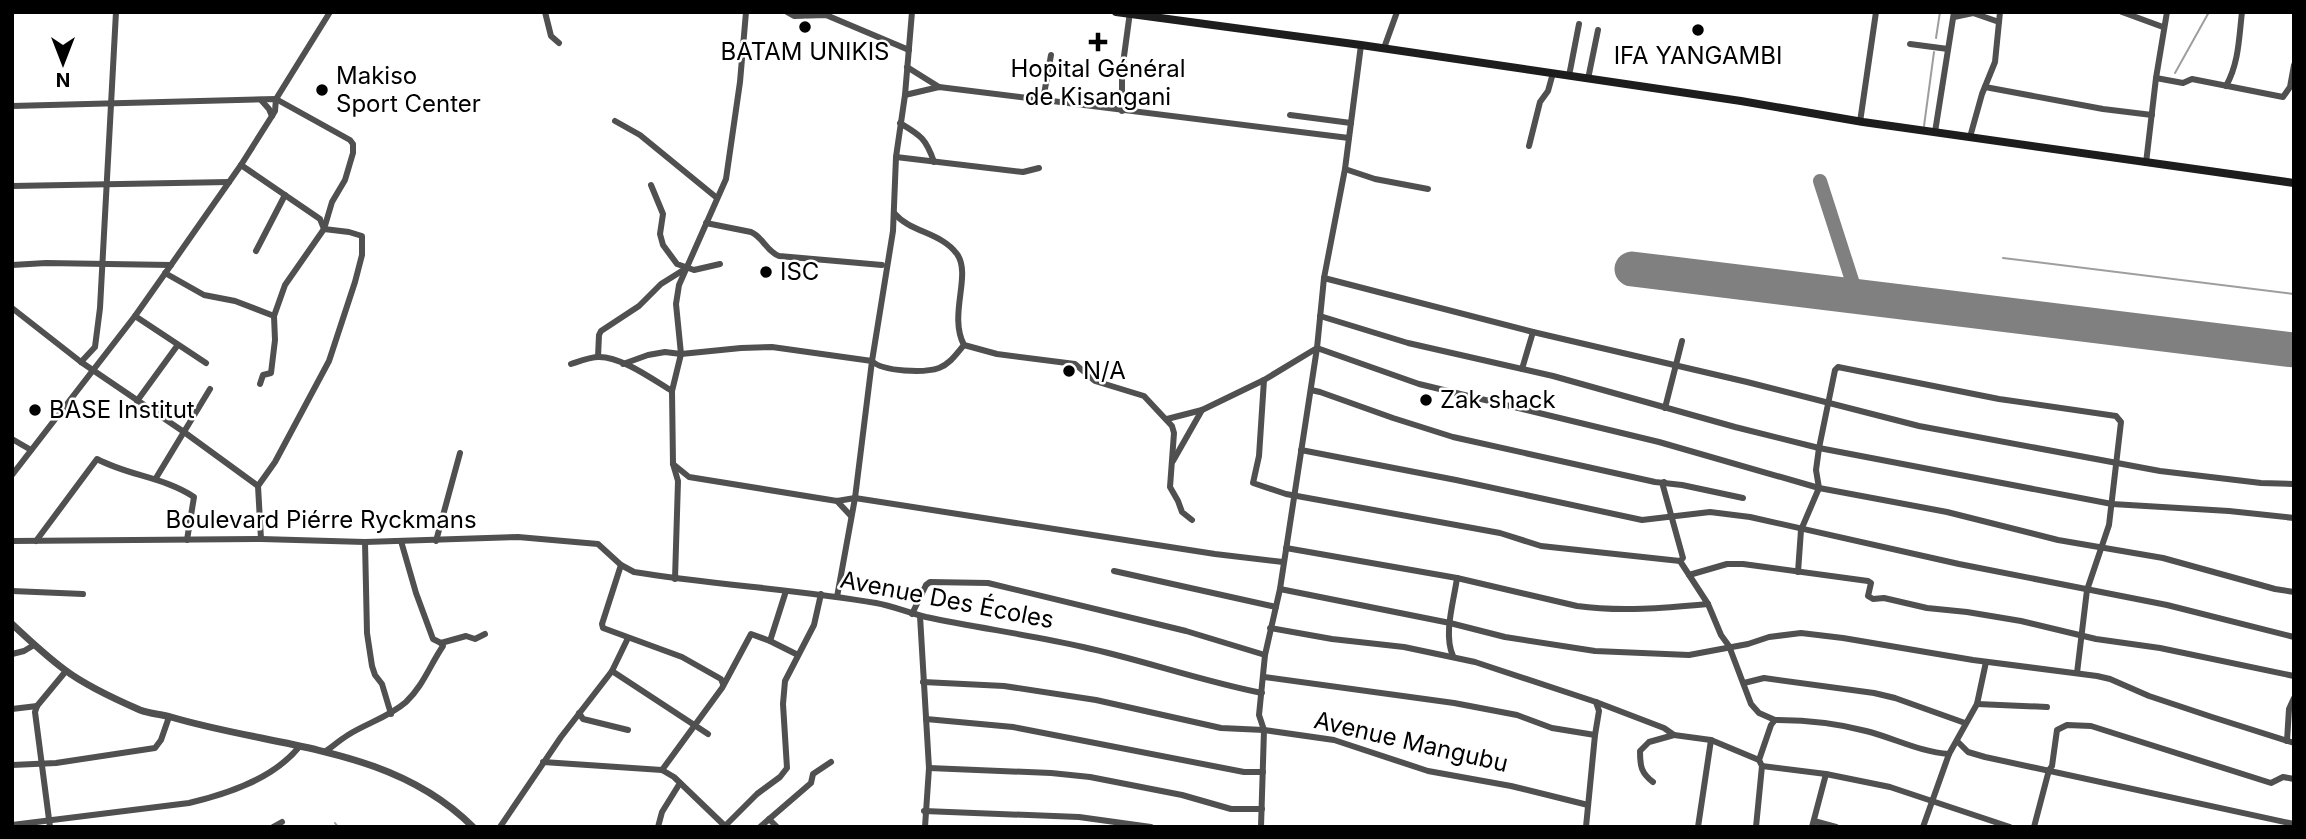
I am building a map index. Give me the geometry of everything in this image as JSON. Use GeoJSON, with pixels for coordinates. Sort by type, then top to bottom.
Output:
{"type":"FeatureCollection","features":[{"type":"Feature","properties":{"kind":"main road"},"geometry":{"type":"LineString","coordinates":[[1116,12],[1384,48],[1860,122],[2294,183]]}},
{"type":"Feature","properties":{"kind":"street"},"geometry":{"type":"LineString","coordinates":[[81,362],[95,347],[103,264],[116,12]]}},
{"type":"Feature","properties":{"kind":"street"},"geometry":{"type":"LineString","coordinates":[[12,475],[135,316],[241,165],[275,111],[276,99],[330,12]]}},
{"type":"Feature","properties":{"kind":"street"},"geometry":{"type":"LineString","coordinates":[[545,12],[551,36],[559,43]]}},
{"type":"Feature","properties":{"kind":"street"},"geometry":{"type":"LineString","coordinates":[[675,579],[678,481],[673,464],[671,391],[681,354],[676,304],[679,285],[726,179],[740,82],[746,12]]}},
{"type":"Feature","properties":{"kind":"street"},"geometry":{"type":"LineString","coordinates":[[787,12],[794,16],[816,13],[827,15],[909,50]]}},
{"type":"Feature","properties":{"kind":"street"},"geometry":{"type":"LineString","coordinates":[[837,597],[855,498],[872,361],[889,255],[896,157],[905,95],[912,12]]}},
{"type":"Feature","properties":{"kind":"street"},"geometry":{"type":"LineString","coordinates":[[1193,12],[1194,23]]}},
{"type":"Feature","properties":{"kind":"street"},"geometry":{"type":"LineString","coordinates":[[1384,48],[1397,12]]}},
{"type":"Feature","properties":{"kind":"street"},"geometry":{"type":"LineString","coordinates":[[1860,122],[1876,12]]}},
{"type":"Feature","properties":{"kind":"street"},"geometry":{"type":"LineString","coordinates":[[1970,137],[1984,87],[1995,62],[2000,12]]}},
{"type":"Feature","properties":{"kind":"street"},"geometry":{"type":"LineString","coordinates":[[2122,12],[2163,27]]}},
{"type":"Feature","properties":{"kind":"street"},"geometry":{"type":"LineString","coordinates":[[2146,163],[2166,12]]}},
{"type":"Feature","properties":{"kind":"street"},"geometry":{"type":"LineString","coordinates":[[2226,86],[2234,68],[2239,45],[2242,12]]}},
{"type":"Feature","properties":{"kind":"street"},"geometry":{"type":"LineString","coordinates":[[1122,111],[1122,71],[1130,13]]}},
{"type":"Feature","properties":{"kind":"street"},"geometry":{"type":"LineString","coordinates":[[1935,132],[1954,15],[1973,13],[1999,22]]}},
{"type":"Feature","properties":{"kind":"street"},"geometry":{"type":"LineString","coordinates":[[1569,76],[1579,24]]}},
{"type":"Feature","properties":{"kind":"street"},"geometry":{"type":"LineString","coordinates":[[1588,79],[1598,30]]}},
{"type":"Feature","properties":{"kind":"street"},"geometry":{"type":"LineString","coordinates":[[1910,44],[1948,50]]}},
{"type":"Feature","properties":{"kind":"street"},"geometry":{"type":"LineString","coordinates":[[1261,827],[1264,730],[1259,715],[1265,655],[1280,589],[1317,348],[1324,278],[1345,169],[1361,45]]}},
{"type":"Feature","properties":{"kind":"street"},"geometry":{"type":"LineString","coordinates":[[1043,100],[1051,55]]}},
{"type":"Feature","properties":{"kind":"street"},"geometry":{"type":"LineString","coordinates":[[2156,78],[2183,83],[2192,79],[2283,97],[2290,87],[2294,65]]}},
{"type":"Feature","properties":{"kind":"street"},"geometry":{"type":"LineString","coordinates":[[907,68],[939,87]]}},
{"type":"Feature","properties":{"kind":"street"},"geometry":{"type":"LineString","coordinates":[[1529,145],[1540,102],[1548,91],[1553,73]]}},
{"type":"Feature","properties":{"kind":"street"},"geometry":{"type":"LineString","coordinates":[[905,95],[939,87],[1349,138]]}},
{"type":"Feature","properties":{"kind":"street"},"geometry":{"type":"LineString","coordinates":[[1984,87],[2103,109],[2152,115]]}},
{"type":"Feature","properties":{"kind":"street"},"geometry":{"type":"LineString","coordinates":[[12,106],[276,99],[340,132],[353,144],[345,180],[332,202],[324,229],[285,285],[274,316],[275,341],[271,373],[263,375],[260,384]]}},
{"type":"Feature","properties":{"kind":"street"},"geometry":{"type":"LineString","coordinates":[[261,100],[272,116]]}},
{"type":"Feature","properties":{"kind":"street"},"geometry":{"type":"LineString","coordinates":[[1290,115],[1351,123]]}},
{"type":"Feature","properties":{"kind":"street"},"geometry":{"type":"LineString","coordinates":[[615,121],[640,135],[717,198]]}},
{"type":"Feature","properties":{"kind":"street"},"geometry":{"type":"LineString","coordinates":[[900,123],[923,137],[934,162]]}},
{"type":"Feature","properties":{"kind":"street"},"geometry":{"type":"LineString","coordinates":[[896,157],[1023,172],[1040,168]]}},
{"type":"Feature","properties":{"kind":"street"},"geometry":{"type":"LineString","coordinates":[[241,165],[320,219],[324,229]]}},
{"type":"Feature","properties":{"kind":"street"},"geometry":{"type":"LineString","coordinates":[[1345,169],[1375,179],[1428,189]]}},
{"type":"Feature","properties":{"kind":"street"},"geometry":{"type":"LineString","coordinates":[[12,186],[229,182]]}},
{"type":"Feature","properties":{"kind":"street"},"geometry":{"type":"LineString","coordinates":[[209,183],[218,197]]}},
{"type":"Feature","properties":{"kind":"street"},"geometry":{"type":"LineString","coordinates":[[651,185],[663,214],[660,234],[663,245],[677,264],[694,270],[720,264]]}},
{"type":"Feature","properties":{"kind":"street"},"geometry":{"type":"LineString","coordinates":[[256,251],[285,195]]}},
{"type":"Feature","properties":{"kind":"street"},"geometry":{"type":"LineString","coordinates":[[894,213],[905,223],[939,238],[958,255],[962,268],[957,326],[964,345]]}},
{"type":"Feature","properties":{"kind":"street"},"geometry":{"type":"LineString","coordinates":[[706,223],[758,235],[771,253],[779,256],[882,265]]}},
{"type":"Feature","properties":{"kind":"street"},"geometry":{"type":"LineString","coordinates":[[261,539],[258,486],[280,453],[329,361],[362,255],[362,236],[324,229]]}},
{"type":"Feature","properties":{"kind":"street"},"geometry":{"type":"LineString","coordinates":[[882,265],[889,255]]}},
{"type":"Feature","properties":{"kind":"street"},"geometry":{"type":"LineString","coordinates":[[153,264],[159,282]]}},
{"type":"Feature","properties":{"kind":"street"},"geometry":{"type":"LineString","coordinates":[[12,265],[171,265]]}},
{"type":"Feature","properties":{"kind":"street"},"geometry":{"type":"LineString","coordinates":[[882,265],[886,274]]}},
{"type":"Feature","properties":{"kind":"street"},"geometry":{"type":"LineString","coordinates":[[598,357],[601,331],[639,306],[661,284],[687,268]]}},
{"type":"Feature","properties":{"kind":"street"},"geometry":{"type":"LineString","coordinates":[[165,273],[204,295],[234,301],[274,316]]}},
{"type":"Feature","properties":{"kind":"street"},"geometry":{"type":"LineString","coordinates":[[1324,278],[1533,332],[1931,428],[2160,471],[2261,483],[2294,484]]}},
{"type":"Feature","properties":{"kind":"street"},"geometry":{"type":"LineString","coordinates":[[12,308],[81,362],[258,486]]}},
{"type":"Feature","properties":{"kind":"street"},"geometry":{"type":"LineString","coordinates":[[135,316],[206,363]]}},
{"type":"Feature","properties":{"kind":"street"},"geometry":{"type":"LineString","coordinates":[[1320,316],[1408,342],[1522,369],[1819,448],[2112,504],[2294,517]]}},
{"type":"Feature","properties":{"kind":"street"},"geometry":{"type":"LineString","coordinates":[[1522,369],[1533,332]]}},
{"type":"Feature","properties":{"kind":"street"},"geometry":{"type":"LineString","coordinates":[[1665,408],[1682,341]]}},
{"type":"Feature","properties":{"kind":"street"},"geometry":{"type":"LineString","coordinates":[[137,401],[177,345]]}},
{"type":"Feature","properties":{"kind":"street"},"geometry":{"type":"LineString","coordinates":[[623,364],[665,352],[681,354],[772,347],[872,361],[877,366],[909,371],[938,368],[949,362],[964,345]]}},
{"type":"Feature","properties":{"kind":"street"},"geometry":{"type":"LineString","coordinates":[[964,345],[997,354],[1075,364],[1095,380],[1144,396],[1167,419],[1174,433],[1170,487],[1182,512],[1192,520]]}},
{"type":"Feature","properties":{"kind":"street"},"geometry":{"type":"LineString","coordinates":[[1167,419],[1202,410],[1264,380],[1317,348]]}},
{"type":"Feature","properties":{"kind":"street"},"geometry":{"type":"LineString","coordinates":[[1317,348],[1419,384],[1658,442],[1819,488],[1947,512],[2030,534],[2163,558],[2294,592]]}},
{"type":"Feature","properties":{"kind":"street"},"geometry":{"type":"LineString","coordinates":[[571,363],[598,357],[623,364],[671,391]]}},
{"type":"Feature","properties":{"kind":"street"},"geometry":{"type":"LineString","coordinates":[[1798,572],[1801,530],[1819,488],[1816,470],[1819,448],[1835,370],[1840,366],[1999,399],[2116,416],[2121,422],[2112,504],[2103,547],[2087,590],[2077,673]]}},
{"type":"Feature","properties":{"kind":"street"},"geometry":{"type":"LineString","coordinates":[[1264,380],[1259,456],[1253,483],[1294,495],[1500,533],[1541,545],[1680,561]]}},
{"type":"Feature","properties":{"kind":"street"},"geometry":{"type":"LineString","coordinates":[[156,478],[210,389]]}},
{"type":"Feature","properties":{"kind":"street"},"geometry":{"type":"LineString","coordinates":[[1311,390],[1453,437],[1655,482],[1743,498]]}},
{"type":"Feature","properties":{"kind":"street"},"geometry":{"type":"LineString","coordinates":[[1172,463],[1202,410]]}},
{"type":"Feature","properties":{"kind":"street"},"geometry":{"type":"LineString","coordinates":[[12,439],[31,450]]}},
{"type":"Feature","properties":{"kind":"street"},"geometry":{"type":"LineString","coordinates":[[1301,450],[1642,520],[1710,512],[1750,517],[1801,530],[2167,605],[2294,636]]}},
{"type":"Feature","properties":{"kind":"street"},"geometry":{"type":"LineString","coordinates":[[436,541],[460,453]]}},
{"type":"Feature","properties":{"kind":"street"},"geometry":{"type":"LineString","coordinates":[[36,541],[97,459],[147,479],[156,478],[194,497],[187,540]]}},
{"type":"Feature","properties":{"kind":"street"},"geometry":{"type":"LineString","coordinates":[[673,464],[689,477]]}},
{"type":"Feature","properties":{"kind":"street"},"geometry":{"type":"LineString","coordinates":[[678,481],[689,477],[837,501],[855,498],[1215,554],[1283,562]]}},
{"type":"Feature","properties":{"kind":"street"},"geometry":{"type":"LineString","coordinates":[[1664,482],[1670,517],[1683,558],[1680,561]]}},
{"type":"Feature","properties":{"kind":"street"},"geometry":{"type":"LineString","coordinates":[[837,501],[851,516]]}},
{"type":"Feature","properties":{"kind":"street","name":"Boulevard Piérre Ryckmans"},"geometry":{"type":"LineString","coordinates":[[12,541],[261,539],[365,542],[518,537],[592,543],[604,548],[621,565]]}},
{"type":"Feature","properties":{"kind":"street"},"geometry":{"type":"LineString","coordinates":[[401,541],[433,639],[441,643],[466,636],[475,639],[485,634]]}},
{"type":"Feature","properties":{"kind":"street"},"geometry":{"type":"LineString","coordinates":[[365,542],[367,634],[372,666],[382,684],[391,714]]}},
{"type":"Feature","properties":{"kind":"street"},"geometry":{"type":"LineString","coordinates":[[1286,548],[1457,578],[1594,608],[1708,604]]}},
{"type":"Feature","properties":{"kind":"street"},"geometry":{"type":"LineString","coordinates":[[1680,561],[1708,604],[1721,635],[1729,646],[1751,704],[1759,713],[1774,720],[1818,722],[1866,731],[1932,753],[1949,754]]}},
{"type":"Feature","properties":{"kind":"street"},"geometry":{"type":"LineString","coordinates":[[1689,575],[1727,564],[1743,564],[1868,581],[1871,583],[1868,596],[1873,599],[1884,598],[1927,608],[2021,621],[2294,676]]}},
{"type":"Feature","properties":{"kind":"street"},"geometry":{"type":"LineString","coordinates":[[621,565],[602,626],[682,657],[721,679],[723,685]]}},
{"type":"Feature","properties":{"kind":"street","name":"Avenue Des Écoles"},"geometry":{"type":"LineString","coordinates":[[621,565],[634,572],[675,579],[821,594],[889,606],[916,615],[1082,646],[1262,693]]}},
{"type":"Feature","properties":{"kind":"street"},"geometry":{"type":"LineString","coordinates":[[1114,571],[1276,607]]}},
{"type":"Feature","properties":{"kind":"street"},"geometry":{"type":"LineString","coordinates":[[1452,656],[1449,648],[1450,623],[1457,578]]}},
{"type":"Feature","properties":{"kind":"street"},"geometry":{"type":"LineString","coordinates":[[925,827],[929,768],[916,615],[926,585],[930,582],[988,583],[1186,631],[1265,655]]}},
{"type":"Feature","properties":{"kind":"street"},"geometry":{"type":"LineString","coordinates":[[1280,589],[1450,623],[1505,637],[1595,651],[1689,655],[1787,633],[1801,633],[1986,662],[2077,673],[2110,679],[2149,696],[2291,742],[2289,709],[2294,698]]}},
{"type":"Feature","properties":{"kind":"street"},"geometry":{"type":"LineString","coordinates":[[12,591],[83,594]]}},
{"type":"Feature","properties":{"kind":"street"},"geometry":{"type":"LineString","coordinates":[[770,641],[786,591]]}},
{"type":"Feature","properties":{"kind":"street"},"geometry":{"type":"LineString","coordinates":[[543,762],[662,770],[726,826],[787,768],[783,691],[785,681],[814,625],[821,594]]}},
{"type":"Feature","properties":{"kind":"street"},"geometry":{"type":"LineString","coordinates":[[12,624],[66,671],[142,711],[326,751],[375,765],[422,786],[449,805],[473,827]]}},
{"type":"Feature","properties":{"kind":"street"},"geometry":{"type":"LineString","coordinates":[[1270,628],[1452,656],[1596,702],[1664,728],[1674,735]]}},
{"type":"Feature","properties":{"kind":"street"},"geometry":{"type":"LineString","coordinates":[[662,770],[723,685],[750,636],[753,634],[798,655]]}},
{"type":"Feature","properties":{"kind":"street"},"geometry":{"type":"LineString","coordinates":[[500,827],[543,762],[612,671],[628,638]]}},
{"type":"Feature","properties":{"kind":"street"},"geometry":{"type":"LineString","coordinates":[[326,751],[349,734],[391,714],[407,701],[427,676],[431,663],[443,646],[441,643]]}},
{"type":"Feature","properties":{"kind":"street"},"geometry":{"type":"LineString","coordinates":[[12,654],[34,645]]}},
{"type":"Feature","properties":{"kind":"street"},"geometry":{"type":"LineString","coordinates":[[1923,827],[1949,754],[1977,704],[1986,662]]}},
{"type":"Feature","properties":{"kind":"street"},"geometry":{"type":"LineString","coordinates":[[49,823],[35,722],[37,706],[66,671]]}},
{"type":"Feature","properties":{"kind":"street"},"geometry":{"type":"LineString","coordinates":[[612,671],[708,734]]}},
{"type":"Feature","properties":{"kind":"street"},"geometry":{"type":"LineString","coordinates":[[1264,677],[1454,703],[1517,715],[1552,728],[1595,735]]}},
{"type":"Feature","properties":{"kind":"street"},"geometry":{"type":"LineString","coordinates":[[1744,683],[1764,678],[1874,693],[1965,723]]}},
{"type":"Feature","properties":{"kind":"street","name":"Avenue Mangubu"},"geometry":{"type":"LineString","coordinates":[[923,682],[1004,686],[1096,700],[1221,728],[1264,730],[1334,740],[1428,771],[1511,786],[1588,805]]}},
{"type":"Feature","properties":{"kind":"street"},"geometry":{"type":"LineString","coordinates":[[1586,827],[1599,711],[1596,702]]}},
{"type":"Feature","properties":{"kind":"street"},"geometry":{"type":"LineString","coordinates":[[1977,704],[2047,707]]}},
{"type":"Feature","properties":{"kind":"street"},"geometry":{"type":"LineString","coordinates":[[12,709],[37,706]]}},
{"type":"Feature","properties":{"kind":"street"},"geometry":{"type":"LineString","coordinates":[[579,713],[583,719],[628,730]]}},
{"type":"Feature","properties":{"kind":"street"},"geometry":{"type":"LineString","coordinates":[[12,765],[63,762],[155,748],[162,740],[169,716]]}},
{"type":"Feature","properties":{"kind":"street"},"geometry":{"type":"LineString","coordinates":[[926,719],[1013,727],[1244,772],[1263,772]]}},
{"type":"Feature","properties":{"kind":"street"},"geometry":{"type":"LineString","coordinates":[[1755,827],[1760,763],[1774,720]]}},
{"type":"Feature","properties":{"kind":"street"},"geometry":{"type":"LineString","coordinates":[[2034,827],[2052,766],[2057,730],[2067,725],[2091,726],[2271,783],[2283,777],[2294,779]]}},
{"type":"Feature","properties":{"kind":"street"},"geometry":{"type":"LineString","coordinates":[[1653,782],[1643,774],[1640,751],[1649,742],[1674,735],[1711,740],[1760,763],[1880,785],[1933,799],[2010,827]]}},
{"type":"Feature","properties":{"kind":"street"},"geometry":{"type":"LineString","coordinates":[[1698,827],[1711,740]]}},
{"type":"Feature","properties":{"kind":"street"},"geometry":{"type":"LineString","coordinates":[[1958,741],[1968,752],[2294,824]]}},
{"type":"Feature","properties":{"kind":"street"},"geometry":{"type":"LineString","coordinates":[[12,825],[49,823],[217,797],[239,789],[283,764],[299,747]]}},
{"type":"Feature","properties":{"kind":"street"},"geometry":{"type":"LineString","coordinates":[[760,827],[811,783],[813,774],[831,762]]}},
{"type":"Feature","properties":{"kind":"street"},"geometry":{"type":"LineString","coordinates":[[929,768],[1090,777],[1158,790],[1230,809],[1262,809]]}},
{"type":"Feature","properties":{"kind":"street"},"geometry":{"type":"LineString","coordinates":[[1826,774],[1813,824],[1836,827]]}},
{"type":"Feature","properties":{"kind":"street"},"geometry":{"type":"LineString","coordinates":[[658,827],[662,812],[680,783]]}},
{"type":"Feature","properties":{"kind":"street"},"geometry":{"type":"LineString","coordinates":[[924,811],[1079,817],[1152,827]]}},
{"type":"Feature","properties":{"kind":"street"},"geometry":{"type":"LineString","coordinates":[[768,819],[777,827]]}},
{"type":"Feature","properties":{"kind":"street"},"geometry":{"type":"LineString","coordinates":[[273,827],[282,822]]}},
{"type":"Feature","properties":{"kind":"waterway"},"geometry":{"type":"LineString","coordinates":[[1936,38],[1940,12]]}},
{"type":"Feature","properties":{"kind":"waterway"},"geometry":{"type":"LineString","coordinates":[[2175,73],[2209,12]]}},
{"type":"Feature","properties":{"kind":"waterway"},"geometry":{"type":"LineString","coordinates":[[1924,126],[1934,52]]}},
{"type":"Feature","properties":{"kind":"waterway"},"geometry":{"type":"LineString","coordinates":[[2003,258],[2294,294]]}},
{"type":"Feature","properties":{"kind":"waterway"},"geometry":{"type":"LineString","coordinates":[[335,823],[338,827]]}},
{"type":"Feature","properties":{"kind":"taxiway"},"geometry":{"type":"LineString","coordinates":[[1820,181],[1857,296]]}},
{"type":"Feature","properties":{"kind":"runway"},"geometry":{"type":"LineString","coordinates":[[1632,269],[2294,350]]}},
{"type":"Feature","properties":{"kind":"place","name":"BATAM UNIKIS"},"geometry":{"type":"Point","coordinates":[805,27]}},
{"type":"Feature","properties":{"kind":"place","name":"IFA YANGAMBI"},"geometry":{"type":"Point","coordinates":[1698,30]}},
{"type":"Feature","properties":{"kind":"place","name":"Hopital Général de Kisangani"},"geometry":{"type":"Point","coordinates":[1098,42]}},
{"type":"Feature","properties":{"kind":"place","name":"Makiso Sport Center"},"geometry":{"type":"Point","coordinates":[322,90]}},
{"type":"Feature","properties":{"kind":"place","name":"ISC"},"geometry":{"type":"Point","coordinates":[766,272]}},
{"type":"Feature","properties":{"kind":"place","name":"N/A"},"geometry":{"type":"Point","coordinates":[1069,371]}},
{"type":"Feature","properties":{"kind":"place","name":"Zak shack"},"geometry":{"type":"Point","coordinates":[1426,400]}},
{"type":"Feature","properties":{"kind":"place","name":"BASE Institut"},"geometry":{"type":"Point","coordinates":[35,410]}}]}
